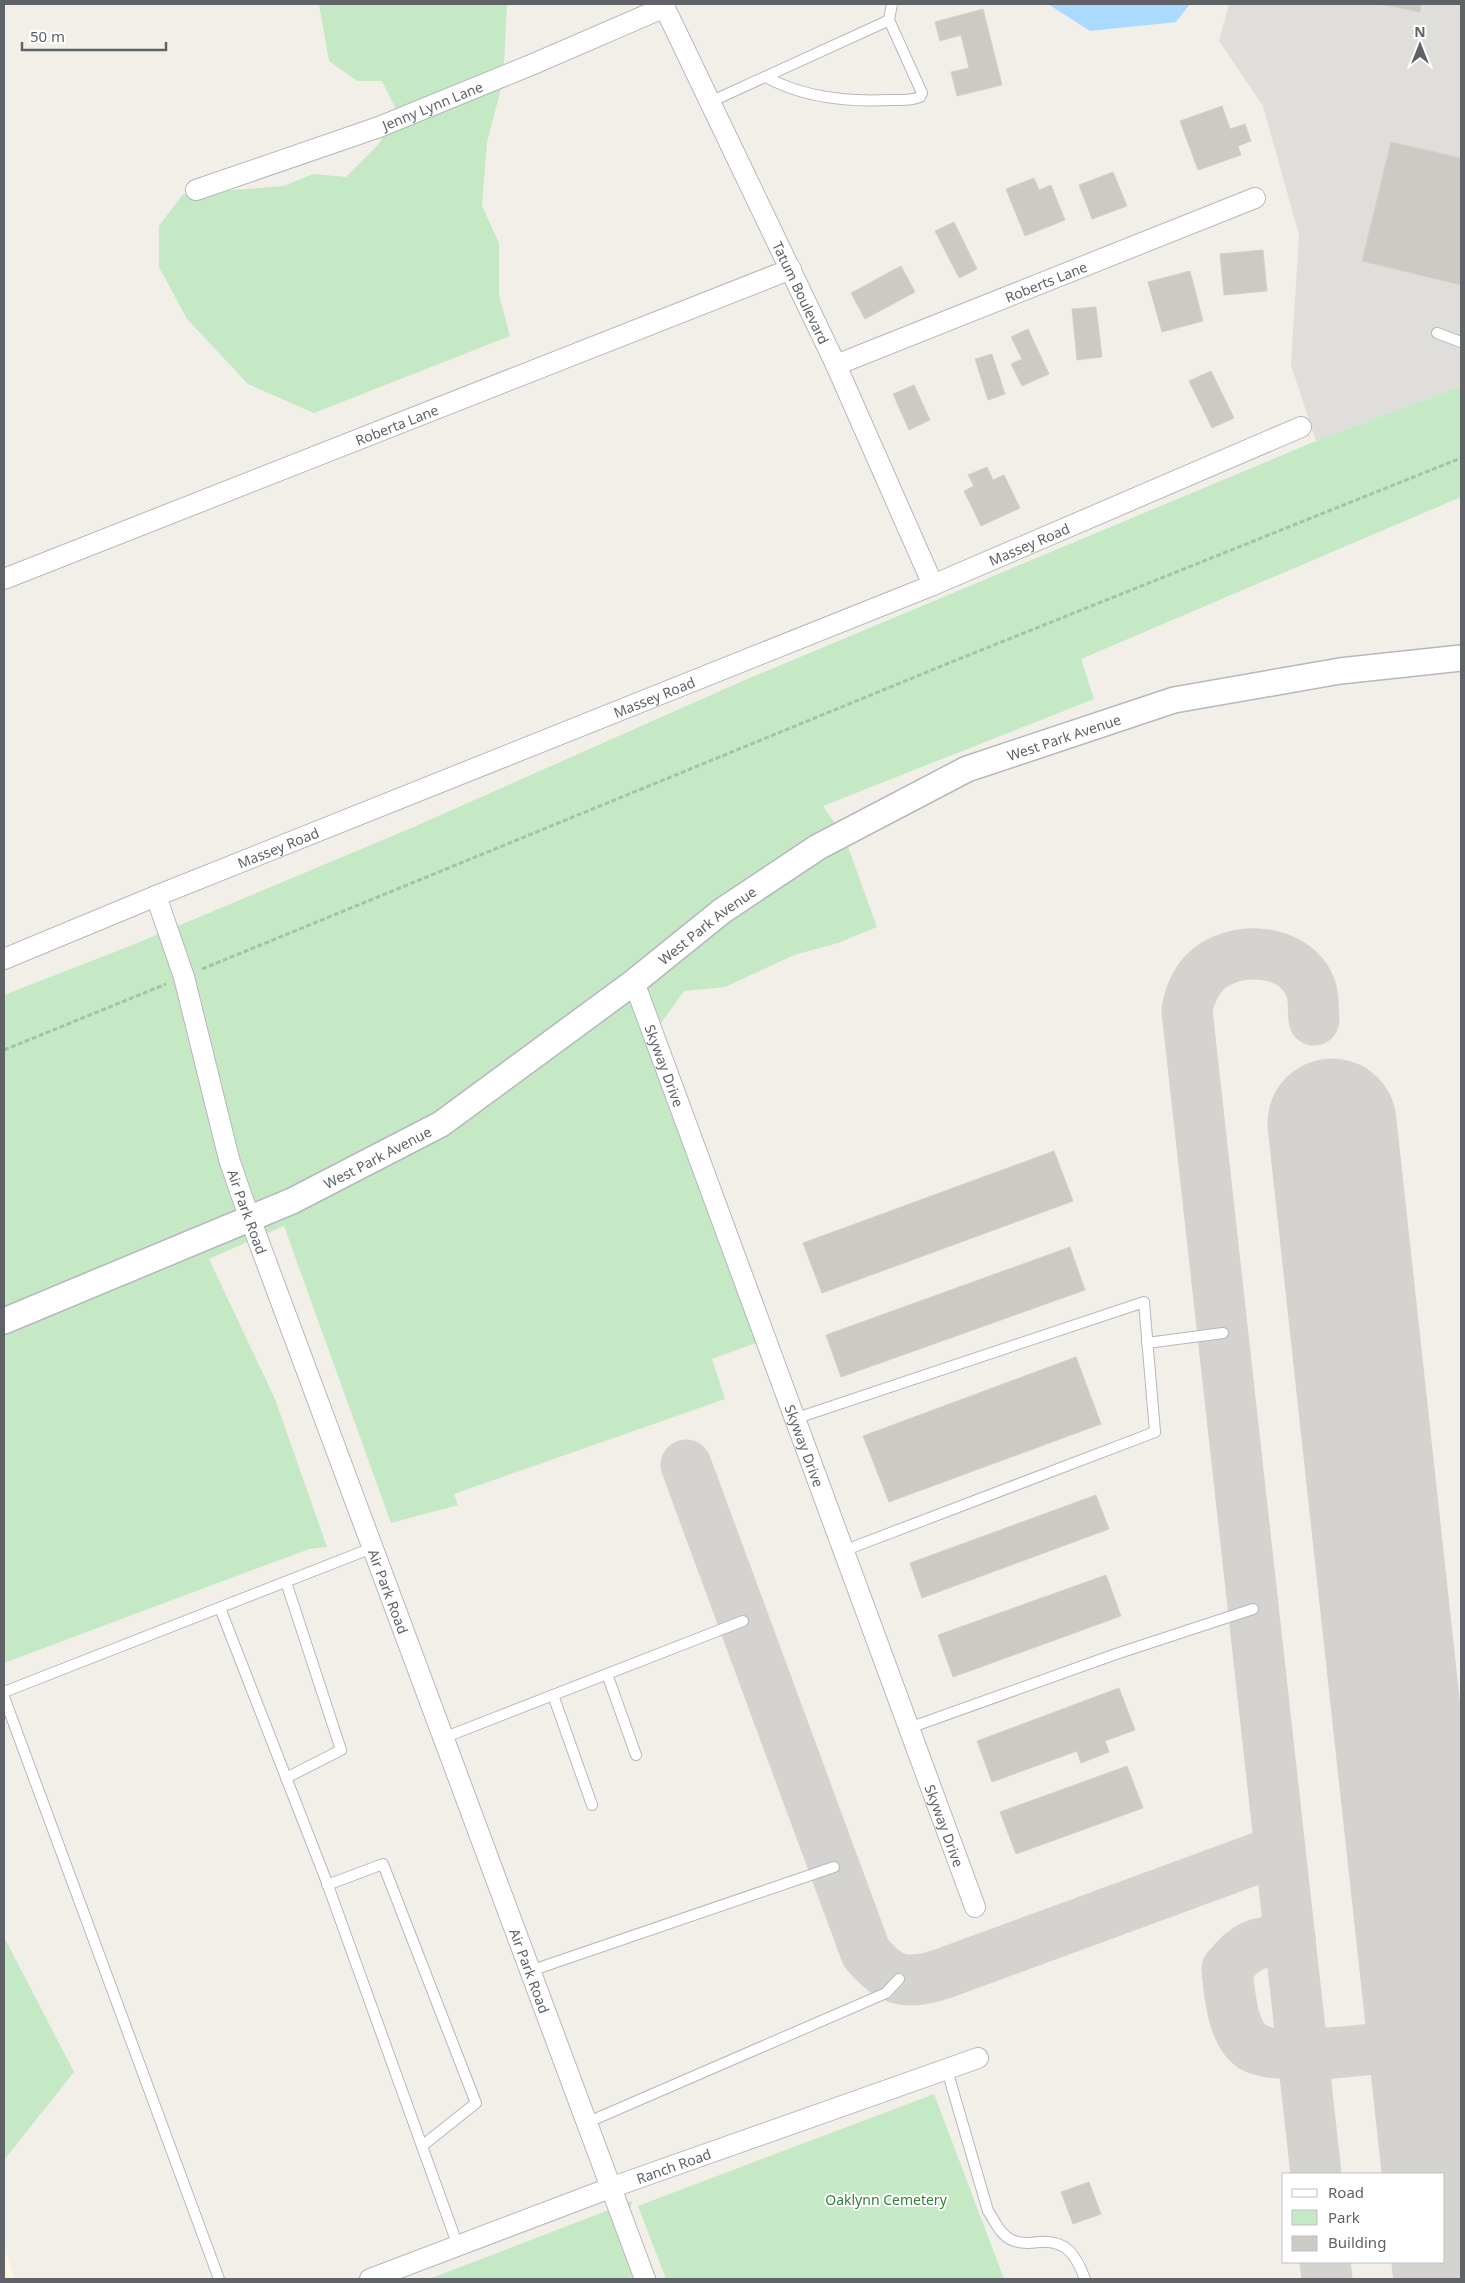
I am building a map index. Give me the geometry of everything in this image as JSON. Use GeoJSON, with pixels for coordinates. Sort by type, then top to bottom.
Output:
{"type":"FeatureCollection","features":[{"type":"Feature","properties":{"kind":"street","name":"Tatum Boulevard"},"geometry":{"type":"LineString","coordinates":[[664,5],[836,364],[933,585]]}},
{"type":"Feature","properties":{"kind":"street","name":"Jenny Lynn Lane"},"geometry":{"type":"LineString","coordinates":[[196,190],[379,127],[531,65],[664,5]]}},
{"type":"Feature","properties":{"kind":"street","name":"Roberts Lane"},"geometry":{"type":"LineString","coordinates":[[836,364],[1255,198]]}},
{"type":"Feature","properties":{"kind":"street","name":"Roberta Lane"},"geometry":{"type":"LineString","coordinates":[[4,579],[791,269]]}},
{"type":"Feature","properties":{"kind":"street","name":"Massey Road"},"geometry":{"type":"LineString","coordinates":[[4,959],[156,896],[933,585],[1301,427]]}},
{"type":"Feature","properties":{"kind":"street","name":"West Park Avenue"},"geometry":{"type":"LineString","coordinates":[[4,1321],[292,1201],[441,1124],[634,982],[722,911],[818,847],[966,769],[1174,700],[1340,671],[1461,658]]}},
{"type":"Feature","properties":{"kind":"street","name":"Air Park Road"},"geometry":{"type":"LineString","coordinates":[[156,896],[184,977],[229,1159],[250,1219],[645,2279]]}},
{"type":"Feature","properties":{"kind":"street","name":"Skyway Drive"},"geometry":{"type":"LineString","coordinates":[[634,982],[976,1907]]}},
{"type":"Feature","properties":{"kind":"street","name":"Ranch Road"},"geometry":{"type":"LineString","coordinates":[[370,2279],[610,2188],[978,2058]]}},
{"type":"Feature","properties":{"kind":"lane"},"geometry":{"type":"LineString","coordinates":[[766,77],[779,85],[831,99],[873,101],[920,97],[922,93],[889,20],[892,4]]}},
{"type":"Feature","properties":{"kind":"lane"},"geometry":{"type":"LineString","coordinates":[[710,102],[889,20]]}},
{"type":"Feature","properties":{"kind":"lane"},"geometry":{"type":"LineString","coordinates":[[1437,333],[1461,342]]}},
{"type":"Feature","properties":{"kind":"lane"},"geometry":{"type":"LineString","coordinates":[[794,1419],[1144,1302],[1155,1432],[843,1551]]}},
{"type":"Feature","properties":{"kind":"lane"},"geometry":{"type":"LineString","coordinates":[[1147,1343],[1223,1333]]}},
{"type":"Feature","properties":{"kind":"lane"},"geometry":{"type":"LineString","coordinates":[[4,1692],[372,1548]]}},
{"type":"Feature","properties":{"kind":"lane"},"geometry":{"type":"LineString","coordinates":[[286,1582],[341,1750],[286,1778]]}},
{"type":"Feature","properties":{"kind":"lane"},"geometry":{"type":"LineString","coordinates":[[220,1608],[328,1885],[458,2246]]}},
{"type":"Feature","properties":{"kind":"lane"},"geometry":{"type":"LineString","coordinates":[[909,1728],[1116,1654],[1253,1609]]}},
{"type":"Feature","properties":{"kind":"lane"},"geometry":{"type":"LineString","coordinates":[[443,1738],[743,1620]]}},
{"type":"Feature","properties":{"kind":"lane"},"geometry":{"type":"LineString","coordinates":[[607,1674],[636,1755]]}},
{"type":"Feature","properties":{"kind":"lane"},"geometry":{"type":"LineString","coordinates":[[553,1695],[592,1805]]}},
{"type":"Feature","properties":{"kind":"lane"},"geometry":{"type":"LineString","coordinates":[[4,1697],[219,2279]]}},
{"type":"Feature","properties":{"kind":"lane"},"geometry":{"type":"LineString","coordinates":[[328,1885],[383,1864],[476,2103],[422,2146]]}},
{"type":"Feature","properties":{"kind":"lane"},"geometry":{"type":"LineString","coordinates":[[530,1971],[834,1867]]}},
{"type":"Feature","properties":{"kind":"lane"},"geometry":{"type":"LineString","coordinates":[[586,2123],[886,1992],[900,1980]]}},
{"type":"Feature","properties":{"kind":"lane"},"geometry":{"type":"LineString","coordinates":[[947,2070],[988,2211],[1000,2231],[1011,2240],[1025,2244],[1053,2242],[1064,2247],[1074,2254],[1085,2279]]}},
{"type":"Feature","properties":{"kind":"path"},"geometry":{"type":"LineString","coordinates":[[4,1050],[949,662],[1461,458]]}},
{"type":"Feature","properties":{"kind":"shaded area"},"geometry":{"type":"Polygon","coordinates":[[[1229,4],[1461,4],[1461,386],[1316,441],[1291,365],[1299,235],[1263,106],[1219,41],[1229,4]]]}},
{"type":"Feature","properties":{"kind":"shaded area"},"geometry":{"type":"Polygon","coordinates":[[[4,2247],[15,2279],[4,2279],[4,2247]]]}},
{"type":"Feature","properties":{"kind":"green space"},"geometry":{"type":"Polygon","coordinates":[[[319,4],[507,4],[503,81],[487,142],[482,206],[499,243],[499,295],[510,336],[314,413],[248,384],[187,319],[159,267],[159,226],[183,194],[284,186],[313,174],[346,177],[377,146],[398,113],[382,81],[357,81],[329,61],[319,4]]]}},
{"type":"Feature","properties":{"kind":"green space"},"geometry":{"type":"Polygon","coordinates":[[[1461,386],[1461,497],[1081,659],[1094,699],[823,806],[836,825],[629,973],[437,1114],[288,1191],[4,1309],[4,995],[130,946],[409,829],[745,680],[1316,441],[1461,386]]]}},
{"type":"Feature","properties":{"kind":"green space"},"geometry":{"type":"Polygon","coordinates":[[[847,844],[877,927],[838,943],[794,955],[725,987],[684,991],[646,1044],[761,1341],[712,1359],[725,1399],[454,1494],[458,1505],[391,1523],[284,1226],[209,1259],[275,1399],[327,1547],[309,1549],[4,1663],[4,1333],[296,1211],[727,920],[822,857],[847,844]]]}},
{"type":"Feature","properties":{"kind":"green space"},"geometry":{"type":"Polygon","coordinates":[[[4,1937],[74,2072],[4,2160],[4,1937]]]}},
{"type":"Feature","properties":{"kind":"green space","name":"Oaklynn Cemetery"},"geometry":{"type":"Polygon","coordinates":[[[934,2094],[1004,2279],[666,2279],[638,2206],[934,2094]]]}},
{"type":"Feature","properties":{"kind":"green space"},"geometry":{"type":"Polygon","coordinates":[[[632,2201],[630,2210],[657,2279],[429,2279],[632,2201]]]}},
{"type":"Feature","properties":{"kind":"water"},"geometry":{"type":"Polygon","coordinates":[[[1048,4],[1190,4],[1176,22],[1090,31],[1048,4]]]}},
{"type":"Feature","properties":{"kind":"building"},"geometry":{"type":"Polygon","coordinates":[[[1380,4],[1421,4],[1420,12],[1380,4]]]}},
{"type":"Feature","properties":{"kind":"building"},"geometry":{"type":"Polygon","coordinates":[[[983,9],[1002,85],[957,96],[951,72],[969,68],[961,35],[940,41],[935,22],[983,9]]]}},
{"type":"Feature","properties":{"kind":"building"},"geometry":{"type":"Polygon","coordinates":[[[1222,106],[1230,129],[1245,124],[1251,141],[1238,146],[1241,155],[1198,170],[1180,121],[1222,106]]]}},
{"type":"Feature","properties":{"kind":"building"},"geometry":{"type":"Polygon","coordinates":[[[1391,142],[1461,158],[1461,285],[1362,261],[1391,142]]]}},
{"type":"Feature","properties":{"kind":"building"},"geometry":{"type":"Polygon","coordinates":[[[1113,172],[1127,206],[1092,219],[1079,185],[1113,172]]]}},
{"type":"Feature","properties":{"kind":"building"},"geometry":{"type":"Polygon","coordinates":[[[1034,178],[1039,190],[1051,185],[1065,220],[1025,236],[1006,189],[1034,178]]]}},
{"type":"Feature","properties":{"kind":"building"},"geometry":{"type":"Polygon","coordinates":[[[954,222],[977,269],[959,278],[935,231],[954,222]]]}},
{"type":"Feature","properties":{"kind":"building"},"geometry":{"type":"Polygon","coordinates":[[[1263,250],[1267,291],[1224,295],[1220,254],[1263,250]]]}},
{"type":"Feature","properties":{"kind":"building"},"geometry":{"type":"Polygon","coordinates":[[[901,266],[915,292],[865,319],[851,293],[901,266]]]}},
{"type":"Feature","properties":{"kind":"building"},"geometry":{"type":"Polygon","coordinates":[[[1190,271],[1203,321],[1162,332],[1148,282],[1190,271]]]}},
{"type":"Feature","properties":{"kind":"building"},"geometry":{"type":"Polygon","coordinates":[[[1096,307],[1102,357],[1077,360],[1072,309],[1096,307]]]}},
{"type":"Feature","properties":{"kind":"building"},"geometry":{"type":"Polygon","coordinates":[[[1028,329],[1049,374],[1022,386],[1011,364],[1022,359],[1011,337],[1028,329]]]}},
{"type":"Feature","properties":{"kind":"building"},"geometry":{"type":"Polygon","coordinates":[[[992,354],[1005,394],[988,400],[975,359],[992,354]]]}},
{"type":"Feature","properties":{"kind":"building"},"geometry":{"type":"Polygon","coordinates":[[[1211,371],[1234,418],[1212,428],[1189,381],[1211,371]]]}},
{"type":"Feature","properties":{"kind":"building"},"geometry":{"type":"Polygon","coordinates":[[[914,385],[930,420],[909,430],[893,394],[914,385]]]}},
{"type":"Feature","properties":{"kind":"building"},"geometry":{"type":"Polygon","coordinates":[[[987,467],[993,480],[1004,475],[1020,508],[981,526],[964,491],[974,486],[968,475],[987,467]]]}},
{"type":"Feature","properties":{"kind":"building"},"geometry":{"type":"Polygon","coordinates":[[[1054,1151],[1073,1201],[822,1293],[803,1243],[1054,1151]]]}},
{"type":"Feature","properties":{"kind":"building"},"geometry":{"type":"Polygon","coordinates":[[[1070,1247],[1085,1290],[841,1377],[826,1335],[1070,1247]]]}},
{"type":"Feature","properties":{"kind":"building"},"geometry":{"type":"Polygon","coordinates":[[[1076,1357],[1101,1424],[889,1502],[863,1436],[1076,1357]]]}},
{"type":"Feature","properties":{"kind":"building"},"geometry":{"type":"Polygon","coordinates":[[[1096,1495],[1109,1529],[922,1598],[910,1563],[1096,1495]]]}},
{"type":"Feature","properties":{"kind":"building"},"geometry":{"type":"Polygon","coordinates":[[[1106,1575],[1121,1616],[953,1677],[938,1635],[1106,1575]]]}},
{"type":"Feature","properties":{"kind":"building"},"geometry":{"type":"Polygon","coordinates":[[[1119,1688],[1135,1730],[1105,1741],[1109,1752],[1081,1763],[1077,1751],[992,1782],[977,1741],[1119,1688]]]}},
{"type":"Feature","properties":{"kind":"building"},"geometry":{"type":"Polygon","coordinates":[[[1127,1766],[1143,1808],[1016,1854],[1000,1812],[1127,1766]]]}},
{"type":"Feature","properties":{"kind":"building"},"geometry":{"type":"Polygon","coordinates":[[[1089,2182],[1101,2214],[1073,2224],[1061,2192],[1089,2182]]]}},
{"type":"Feature","properties":{"kind":"taxiway"},"geometry":{"type":"LineString","coordinates":[[1314,1020],[1312,993],[1303,975],[1292,965],[1278,958],[1262,954],[1230,957],[1204,973],[1195,986],[1187,1011],[1316,2173]]}},
{"type":"Feature","properties":{"kind":"taxiway"},"geometry":{"type":"LineString","coordinates":[[686,1465],[866,1953],[875,1963],[892,1976],[900,1979],[919,1980],[942,1974],[1280,1850]]}},
{"type":"Feature","properties":{"kind":"taxiway"},"geometry":{"type":"LineString","coordinates":[[1290,1939],[1254,1945],[1241,1953],[1227,1969],[1236,2022],[1246,2041],[1253,2047],[1267,2052],[1312,2054],[1432,2042]]}},
{"type":"Feature","properties":{"kind":"taxiway"},"geometry":{"type":"LineString","coordinates":[[1325,2263],[1327,2279]]}},
{"type":"Feature","properties":{"kind":"runway"},"geometry":{"type":"LineString","coordinates":[[1332,1123],[1458,2279]]}}]}
